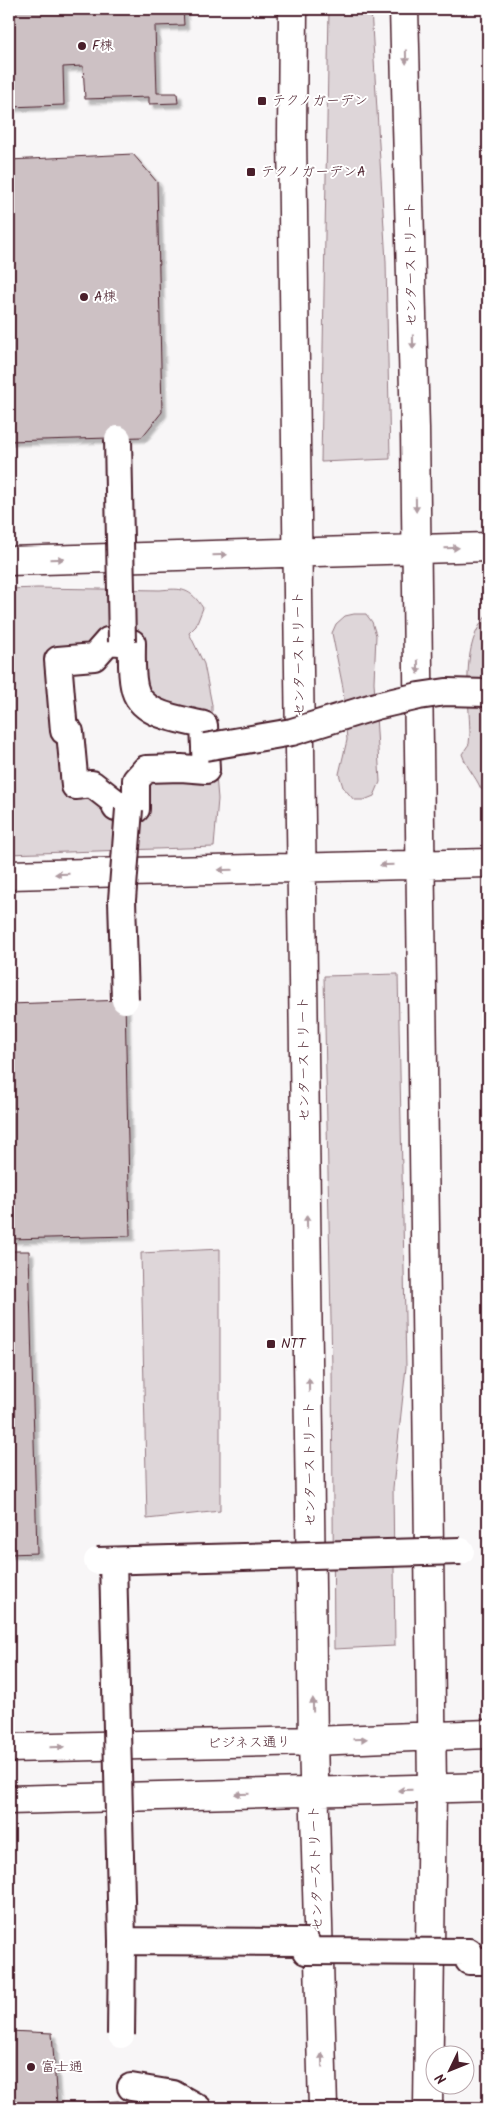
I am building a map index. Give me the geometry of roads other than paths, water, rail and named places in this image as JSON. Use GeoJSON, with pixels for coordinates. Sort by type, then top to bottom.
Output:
{"type":"FeatureCollection","features":[{"type":"Feature","properties":{"kind":"street","name":"センターストリート"},"geometry":{"type":"LineString","coordinates":[[293,9],[292,135],[313,1741],[323,2108]]}},
{"type":"Feature","properties":{"kind":"street","name":"センターストリート"},"geometry":{"type":"LineString","coordinates":[[404,9],[417,549],[432,1789],[428,2108]]}},
{"type":"Feature","properties":{"kind":"street"},"geometry":{"type":"LineString","coordinates":[[118,439],[122,642]]}},
{"type":"Feature","properties":{"kind":"street"},"geometry":{"type":"LineString","coordinates":[[9,561],[488,547]]}},
{"type":"Feature","properties":{"kind":"street"},"geometry":{"type":"LineString","coordinates":[[108,641],[122,642],[132,643],[134,687],[140,702],[153,711],[204,725],[206,770],[181,768],[146,769],[136,780],[136,809],[116,808],[115,802],[92,784],[75,786],[70,732],[64,732],[59,678],[58,660],[94,657],[108,641]]}},
{"type":"Feature","properties":{"kind":"street"},"geometry":{"type":"LineString","coordinates":[[205,747],[292,732],[367,708],[419,696],[446,692],[488,693]]}},
{"type":"Feature","properties":{"kind":"street"},"geometry":{"type":"LineString","coordinates":[[125,1000],[122,900],[129,809]]}},
{"type":"Feature","properties":{"kind":"street"},"geometry":{"type":"LineString","coordinates":[[9,875],[488,863]]}},
{"type":"Feature","properties":{"kind":"street"},"geometry":{"type":"LineString","coordinates":[[121,2035],[122,1940],[105,1560],[461,1551]]}},
{"type":"Feature","properties":{"kind":"street","name":"ビジネス通り"},"geometry":{"type":"LineString","coordinates":[[9,1748],[313,1741],[488,1734]]}},
{"type":"Feature","properties":{"kind":"street"},"geometry":{"type":"LineString","coordinates":[[9,1800],[488,1787]]}},
{"type":"Feature","properties":{"kind":"street"},"geometry":{"type":"LineString","coordinates":[[122,1940],[306,1942],[306,1951],[469,1952],[469,1961],[488,1961]]}},
{"type":"Feature","properties":{"kind":"street"},"geometry":{"type":"LineString","coordinates":[[131,2087],[173,2094],[198,2108]]}},
{"type":"Feature","properties":{"kind":"place","name":"F棟"},"geometry":{"type":"Point","coordinates":[82,46]}},
{"type":"Feature","properties":{"kind":"place","name":"テクノガーデン"},"geometry":{"type":"Point","coordinates":[262,101]}},
{"type":"Feature","properties":{"kind":"place","name":"テクノガーデンA"},"geometry":{"type":"Point","coordinates":[251,172]}},
{"type":"Feature","properties":{"kind":"place","name":"A棟"},"geometry":{"type":"Point","coordinates":[84,297]}},
{"type":"Feature","properties":{"kind":"place","name":"NTT"},"geometry":{"type":"Point","coordinates":[271,1344]}},
{"type":"Feature","properties":{"kind":"place","name":"富士通"},"geometry":{"type":"Point","coordinates":[31,2067]}}]}
